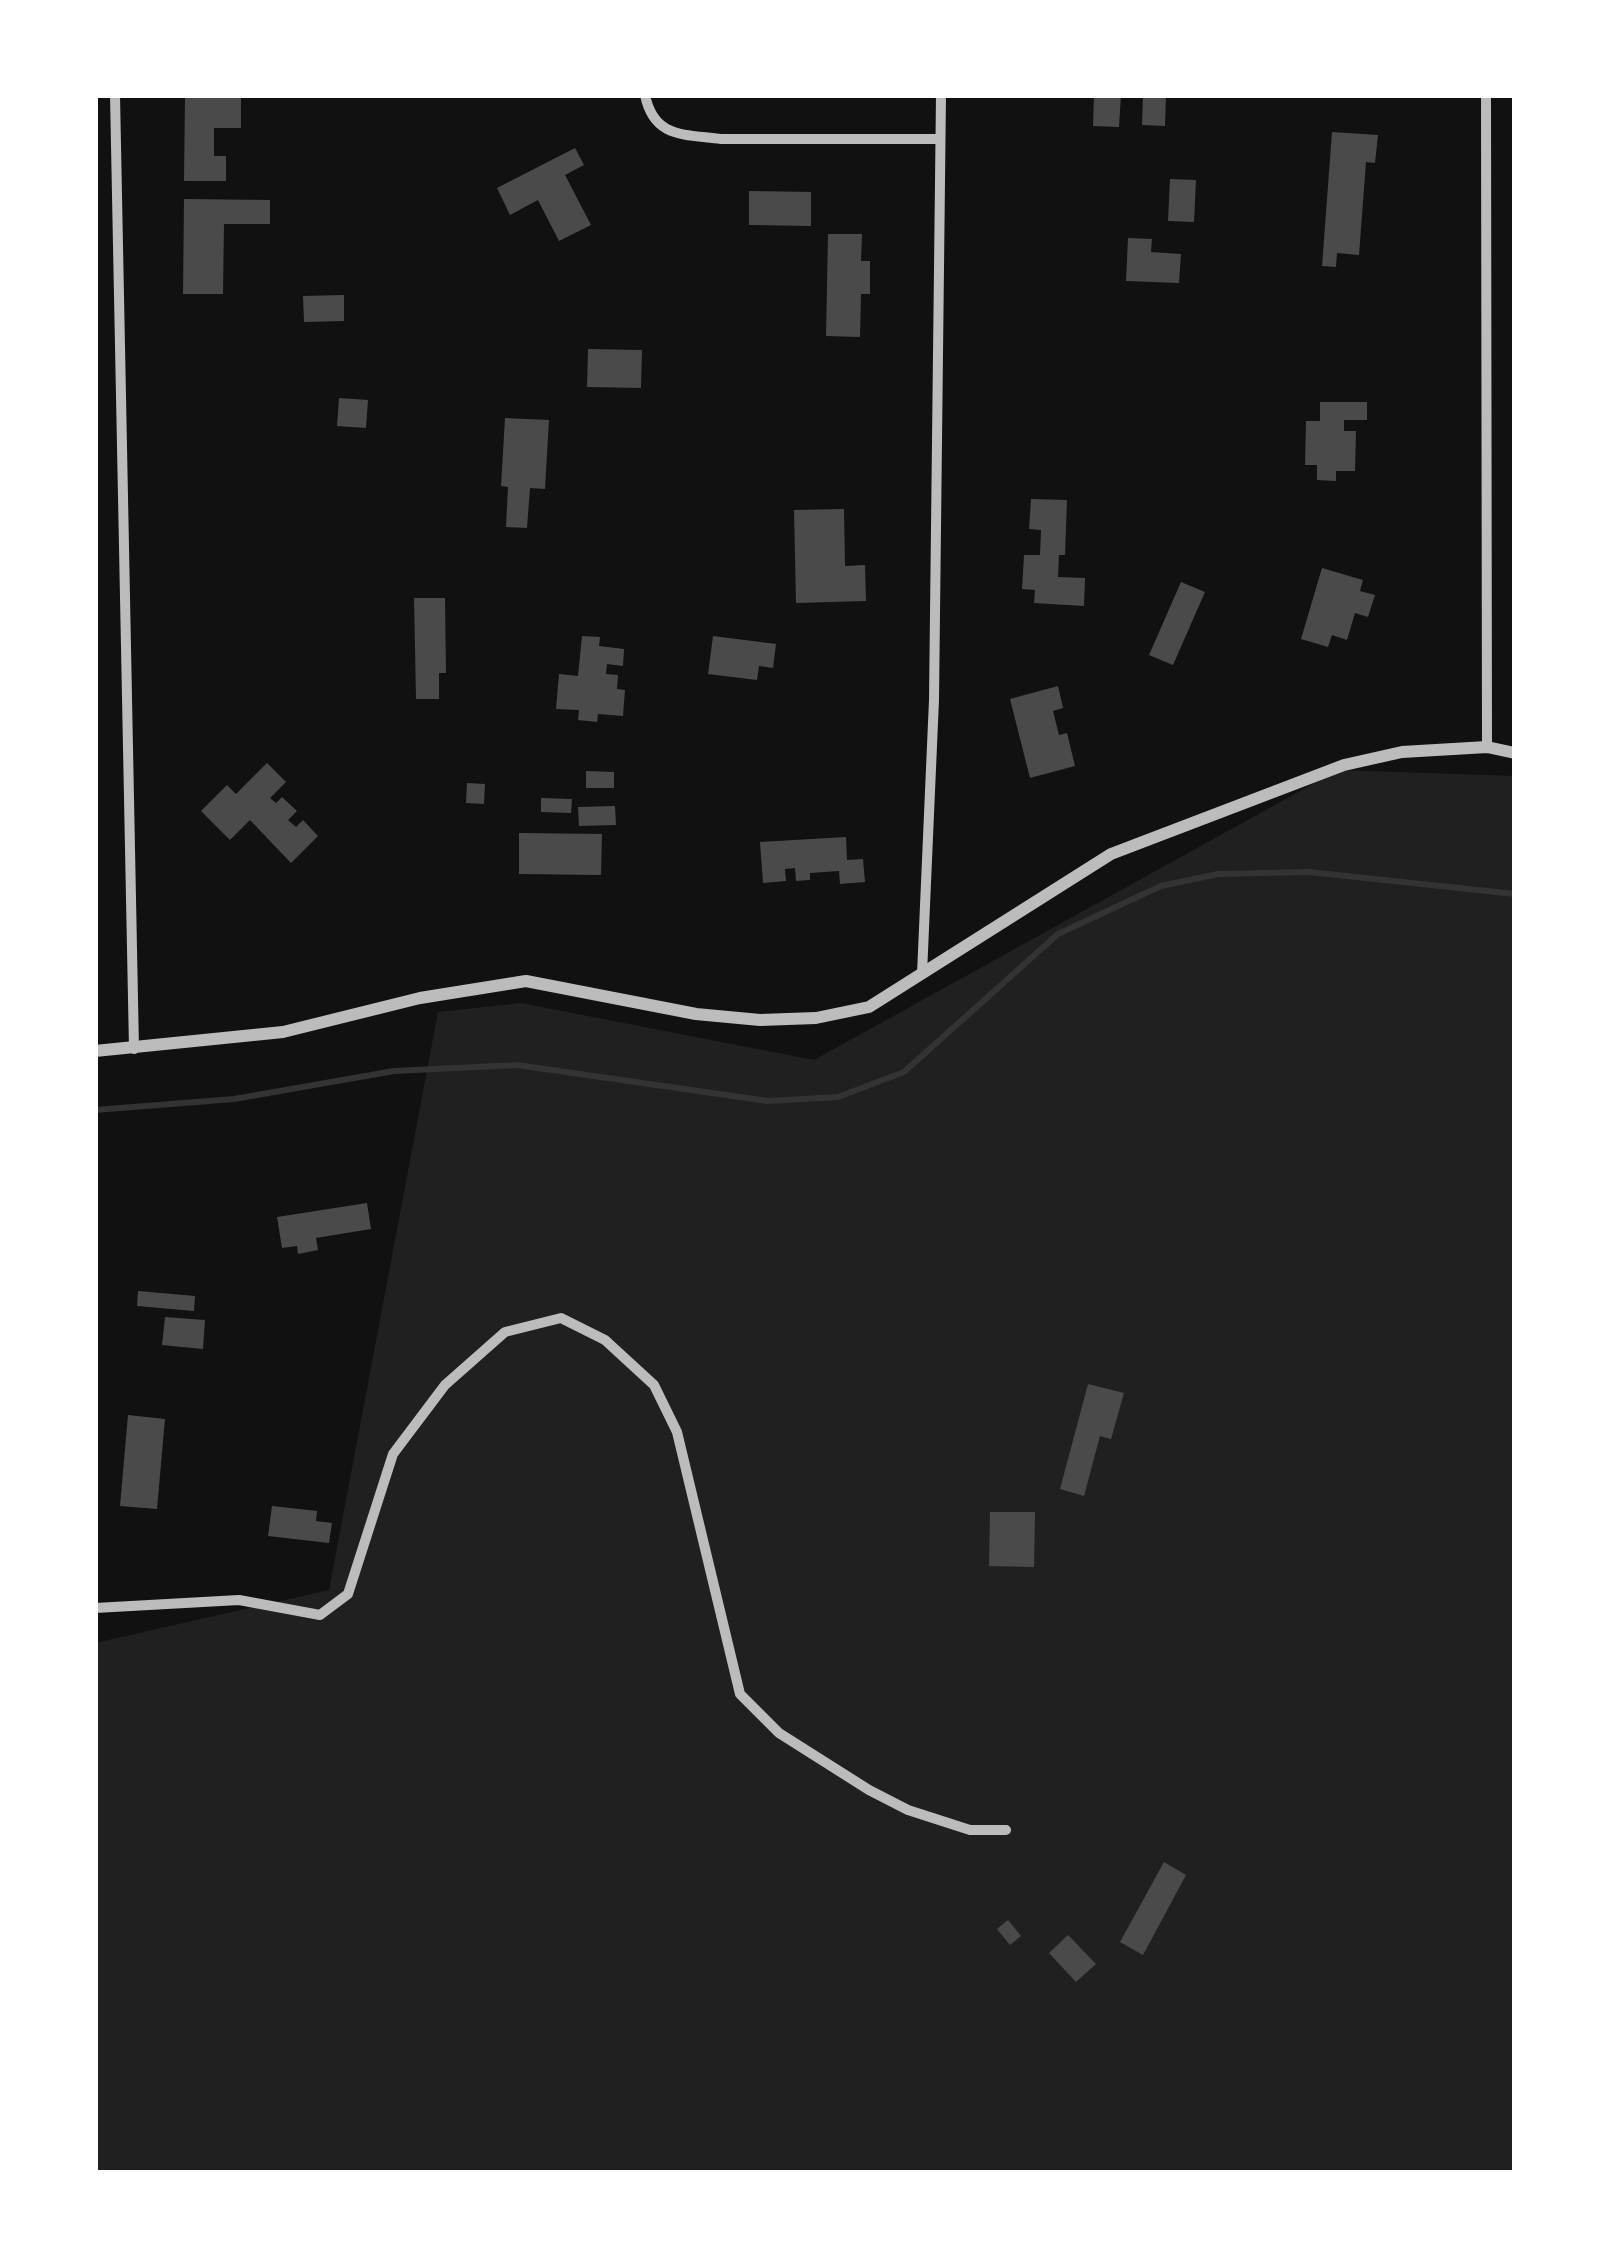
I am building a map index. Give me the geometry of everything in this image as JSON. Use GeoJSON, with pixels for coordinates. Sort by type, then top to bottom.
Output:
{"type":"FeatureCollection","features":[{"type":"Feature","properties":{"kind":"street"},"geometry":{"type":"LineString","coordinates":[[115,95],[134,1049]]}},
{"type":"Feature","properties":{"kind":"street"},"geometry":{"type":"LineString","coordinates":[[644,95],[652,120],[665,130],[721,140],[940,138]]}},
{"type":"Feature","properties":{"kind":"street"},"geometry":{"type":"LineString","coordinates":[[922,974],[934,700],[941,95]]}},
{"type":"Feature","properties":{"kind":"street"},"geometry":{"type":"LineString","coordinates":[[1486,95],[1488,748]]}},
{"type":"Feature","properties":{"kind":"street"},"geometry":{"type":"LineString","coordinates":[[95,1051],[282,1032],[420,998],[526,981],[696,1014],[760,1020],[816,1018],[869,1007],[1111,854],[1344,765],[1402,752],[1488,748],[1515,753]]}},
{"type":"Feature","properties":{"kind":"street"},"geometry":{"type":"LineString","coordinates":[[95,1608],[180,1600],[240,1600],[320,1615],[348,1594],[394,1454],[446,1385],[504,1332],[561,1318],[605,1340],[654,1385],[677,1432],[740,1694],[779,1733],[908,1810],[970,1830],[1006,1830]]}},
{"type":"Feature","properties":{"kind":"shaded area"},"geometry":{"type":"Polygon","coordinates":[[[1338,770],[1515,776],[1515,2173],[95,2173],[95,1643],[329,1590],[438,1012],[521,1003],[814,1060],[1338,770]]]}},
{"type":"Feature","properties":{"kind":"building"},"geometry":{"type":"Polygon","coordinates":[[[185,95],[241,95],[241,128],[214,128],[214,156],[226,156],[226,181],[184,181],[185,95]]]}},
{"type":"Feature","properties":{"kind":"building"},"geometry":{"type":"Polygon","coordinates":[[[1094,95],[1121,95],[1119,127],[1093,126],[1094,95]]]}},
{"type":"Feature","properties":{"kind":"building"},"geometry":{"type":"Polygon","coordinates":[[[1143,95],[1166,95],[1165,126],[1142,125],[1143,95]]]}},
{"type":"Feature","properties":{"kind":"building"},"geometry":{"type":"Polygon","coordinates":[[[1332,132],[1378,135],[1375,163],[1366,162],[1359,255],[1337,253],[1336,267],[1322,266],[1332,132]]]}},
{"type":"Feature","properties":{"kind":"building"},"geometry":{"type":"Polygon","coordinates":[[[575,148],[584,165],[565,175],[591,225],[559,241],[538,200],[510,215],[497,188],[575,148]]]}},
{"type":"Feature","properties":{"kind":"building"},"geometry":{"type":"Polygon","coordinates":[[[1170,179],[1196,180],[1194,222],[1168,221],[1170,179]]]}},
{"type":"Feature","properties":{"kind":"building"},"geometry":{"type":"Polygon","coordinates":[[[749,191],[811,192],[811,226],[749,225],[749,191]]]}},
{"type":"Feature","properties":{"kind":"building"},"geometry":{"type":"Polygon","coordinates":[[[184,199],[270,200],[270,224],[224,224],[223,294],[183,294],[184,199]]]}},
{"type":"Feature","properties":{"kind":"building"},"geometry":{"type":"Polygon","coordinates":[[[828,234],[862,234],[861,261],[870,261],[870,294],[861,294],[860,337],[826,336],[828,234]]]}},
{"type":"Feature","properties":{"kind":"building"},"geometry":{"type":"Polygon","coordinates":[[[1128,238],[1152,239],[1151,252],[1181,254],[1179,283],[1126,281],[1128,238]]]}},
{"type":"Feature","properties":{"kind":"building"},"geometry":{"type":"Polygon","coordinates":[[[344,295],[344,321],[304,322],[303,296],[344,295]]]}},
{"type":"Feature","properties":{"kind":"building"},"geometry":{"type":"Polygon","coordinates":[[[588,349],[642,350],[641,388],[587,387],[588,349]]]}},
{"type":"Feature","properties":{"kind":"building"},"geometry":{"type":"Polygon","coordinates":[[[339,398],[368,400],[366,428],[337,426],[339,398]]]}},
{"type":"Feature","properties":{"kind":"building"},"geometry":{"type":"Polygon","coordinates":[[[1320,402],[1367,402],[1367,420],[1344,420],[1344,431],[1356,431],[1355,471],[1336,471],[1336,481],[1317,480],[1317,465],[1305,465],[1306,421],[1320,421],[1320,402]]]}},
{"type":"Feature","properties":{"kind":"building"},"geometry":{"type":"Polygon","coordinates":[[[505,418],[549,420],[545,489],[530,488],[527,528],[506,527],[508,487],[501,486],[505,418]]]}},
{"type":"Feature","properties":{"kind":"building"},"geometry":{"type":"Polygon","coordinates":[[[1031,499],[1067,500],[1065,555],[1059,555],[1058,577],[1085,578],[1084,606],[1034,603],[1035,590],[1022,589],[1024,555],[1040,555],[1041,530],[1029,529],[1031,499]]]}},
{"type":"Feature","properties":{"kind":"building"},"geometry":{"type":"Polygon","coordinates":[[[844,509],[845,566],[865,565],[866,601],[796,603],[794,510],[844,509]]]}},
{"type":"Feature","properties":{"kind":"building"},"geometry":{"type":"Polygon","coordinates":[[[1322,568],[1363,580],[1360,591],[1375,595],[1368,617],[1355,613],[1347,640],[1332,635],[1328,647],[1301,639],[1322,568]]]}},
{"type":"Feature","properties":{"kind":"building"},"geometry":{"type":"Polygon","coordinates":[[[1181,582],[1205,592],[1173,665],[1149,655],[1181,582]]]}},
{"type":"Feature","properties":{"kind":"building"},"geometry":{"type":"Polygon","coordinates":[[[414,598],[445,598],[446,673],[439,673],[439,699],[416,699],[414,598]]]}},
{"type":"Feature","properties":{"kind":"building"},"geometry":{"type":"Polygon","coordinates":[[[582,636],[600,637],[599,646],[624,649],[623,666],[607,664],[606,674],[618,675],[617,689],[625,690],[623,716],[598,714],[597,722],[578,720],[579,710],[556,709],[559,674],[578,676],[582,636]]]}},
{"type":"Feature","properties":{"kind":"building"},"geometry":{"type":"Polygon","coordinates":[[[713,636],[776,644],[773,668],[759,666],[757,680],[708,674],[713,636]]]}},
{"type":"Feature","properties":{"kind":"building"},"geometry":{"type":"Polygon","coordinates":[[[1058,686],[1063,708],[1053,711],[1059,735],[1067,733],[1075,766],[1030,778],[1010,699],[1058,686]]]}},
{"type":"Feature","properties":{"kind":"building"},"geometry":{"type":"Polygon","coordinates":[[[267,763],[286,782],[270,798],[276,803],[282,797],[297,811],[288,820],[296,827],[303,820],[318,836],[291,863],[250,820],[230,840],[201,811],[227,785],[236,794],[267,763]]]}},
{"type":"Feature","properties":{"kind":"building"},"geometry":{"type":"Polygon","coordinates":[[[586,771],[614,772],[614,788],[586,788],[586,771]]]}},
{"type":"Feature","properties":{"kind":"building"},"geometry":{"type":"Polygon","coordinates":[[[467,783],[485,784],[484,804],[466,803],[467,783]]]}},
{"type":"Feature","properties":{"kind":"building"},"geometry":{"type":"Polygon","coordinates":[[[541,798],[572,799],[571,813],[541,812],[541,798]]]}},
{"type":"Feature","properties":{"kind":"building"},"geometry":{"type":"Polygon","coordinates":[[[615,806],[616,825],[579,826],[578,807],[615,806]]]}},
{"type":"Feature","properties":{"kind":"building"},"geometry":{"type":"Polygon","coordinates":[[[519,833],[602,834],[601,875],[519,874],[519,833]]]}},
{"type":"Feature","properties":{"kind":"building"},"geometry":{"type":"Polygon","coordinates":[[[846,837],[847,860],[863,859],[865,882],[840,884],[839,871],[810,873],[810,880],[796,881],[795,868],[785,869],[786,881],[763,883],[760,842],[846,837]]]}},
{"type":"Feature","properties":{"kind":"building"},"geometry":{"type":"Polygon","coordinates":[[[367,1203],[371,1229],[316,1238],[318,1250],[298,1254],[297,1246],[282,1248],[277,1217],[367,1203]]]}},
{"type":"Feature","properties":{"kind":"building"},"geometry":{"type":"Polygon","coordinates":[[[138,1291],[195,1296],[194,1311],[137,1306],[138,1291]]]}},
{"type":"Feature","properties":{"kind":"building"},"geometry":{"type":"Polygon","coordinates":[[[165,1317],[205,1320],[203,1349],[162,1345],[165,1317]]]}},
{"type":"Feature","properties":{"kind":"building"},"geometry":{"type":"Polygon","coordinates":[[[1088,1384],[1124,1393],[1111,1439],[1100,1436],[1084,1496],[1060,1489],[1088,1384]]]}},
{"type":"Feature","properties":{"kind":"building"},"geometry":{"type":"Polygon","coordinates":[[[128,1415],[165,1419],[157,1509],[120,1506],[128,1415]]]}},
{"type":"Feature","properties":{"kind":"building"},"geometry":{"type":"Polygon","coordinates":[[[272,1506],[317,1511],[316,1521],[332,1523],[329,1543],[268,1536],[272,1506]]]}},
{"type":"Feature","properties":{"kind":"building"},"geometry":{"type":"Polygon","coordinates":[[[990,1512],[1035,1512],[1034,1567],[989,1566],[990,1512]]]}},
{"type":"Feature","properties":{"kind":"building"},"geometry":{"type":"Polygon","coordinates":[[[1164,1862],[1186,1875],[1143,1955],[1120,1942],[1164,1862]]]}},
{"type":"Feature","properties":{"kind":"building"},"geometry":{"type":"Polygon","coordinates":[[[1008,1920],[1021,1936],[1010,1945],[997,1929],[1008,1920]]]}},
{"type":"Feature","properties":{"kind":"building"},"geometry":{"type":"Polygon","coordinates":[[[1068,1935],[1096,1964],[1076,1982],[1049,1953],[1068,1935]]]}},
{"type":"Feature","properties":{"kind":"waterway"},"geometry":{"type":"LineString","coordinates":[[95,1110],[234,1099],[394,1071],[517,1065],[768,1101],[838,1097],[904,1072],[1058,934],[1161,886],[1218,874],[1309,872],[1515,894]]}}]}
